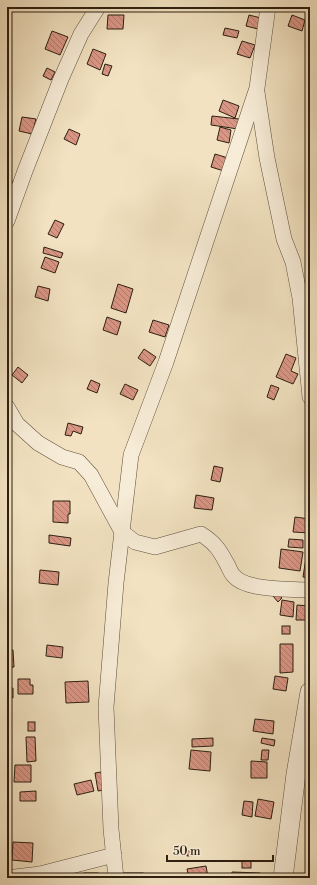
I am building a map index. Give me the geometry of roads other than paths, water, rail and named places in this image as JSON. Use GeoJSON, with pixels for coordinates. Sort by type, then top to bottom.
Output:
{"type":"FeatureCollection","features":[{"type":"Feature","properties":{"kind":"street"},"geometry":{"type":"LineString","coordinates":[[7,221],[24,171],[61,79],[81,34],[98,7]]}},
{"type":"Feature","properties":{"kind":"street"},"geometry":{"type":"LineString","coordinates":[[116,878],[111,829],[106,707],[116,583],[132,455],[166,362],[257,88],[268,7]]}},
{"type":"Feature","properties":{"kind":"street"},"geometry":{"type":"LineString","coordinates":[[257,88],[267,158],[284,239],[292,262],[300,298],[310,397]]}},
{"type":"Feature","properties":{"kind":"street"},"geometry":{"type":"LineString","coordinates":[[7,407],[17,424],[38,443],[62,457],[79,462],[91,475],[122,532],[134,542],[155,547],[201,534],[212,541],[224,557],[233,575],[246,584],[263,587],[310,590]]}},
{"type":"Feature","properties":{"kind":"street"},"geometry":{"type":"LineString","coordinates":[[283,878],[296,774],[310,692]]}},
{"type":"Feature","properties":{"kind":"street"},"geometry":{"type":"LineString","coordinates":[[7,878],[40,874],[114,855]]}}]}
